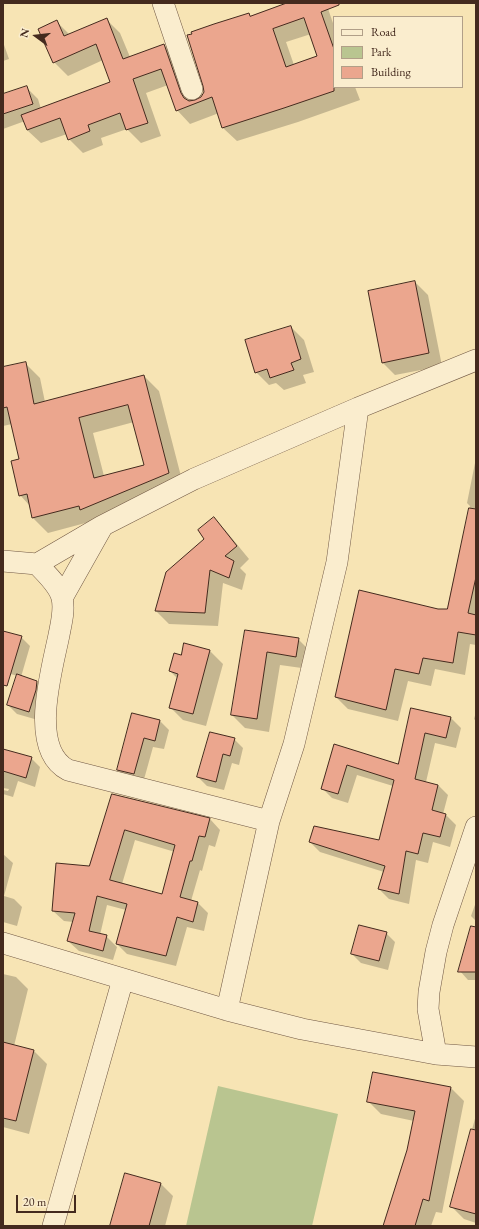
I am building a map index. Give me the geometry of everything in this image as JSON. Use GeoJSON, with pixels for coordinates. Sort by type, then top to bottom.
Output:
{"type":"FeatureCollection","features":[{"type":"Feature","properties":{"kind":"street"},"geometry":{"type":"LineString","coordinates":[[163,3],[192,89]]}},
{"type":"Feature","properties":{"kind":"street"},"geometry":{"type":"LineString","coordinates":[[3,561],[37,564],[102,526],[194,479],[358,408],[476,360]]}},
{"type":"Feature","properties":{"kind":"street"},"geometry":{"type":"LineString","coordinates":[[227,1010],[269,821],[294,744],[337,562],[358,408]]}},
{"type":"Feature","properties":{"kind":"street"},"geometry":{"type":"LineString","coordinates":[[62,598],[102,526]]}},
{"type":"Feature","properties":{"kind":"street"},"geometry":{"type":"LineString","coordinates":[[37,564],[57,588],[62,598],[63,610],[47,696],[46,726],[52,754],[62,767],[68,770],[269,821]]}},
{"type":"Feature","properties":{"kind":"street"},"geometry":{"type":"LineString","coordinates":[[436,1054],[428,1009],[429,992],[436,952],[442,925],[476,827]]}},
{"type":"Feature","properties":{"kind":"street"},"geometry":{"type":"LineString","coordinates":[[3,943],[227,1010],[302,1030],[436,1054],[476,1057]]}},
{"type":"Feature","properties":{"kind":"street"},"geometry":{"type":"LineString","coordinates":[[53,1226],[123,979]]}},
{"type":"Feature","properties":{"kind":"green space"},"geometry":{"type":"Polygon","coordinates":[[[218,1086],[338,1114],[312,1226],[186,1226],[218,1086]]]}},
{"type":"Feature","properties":{"kind":"building"},"geometry":{"type":"Polygon","coordinates":[[[287,3],[339,3],[339,5],[321,12],[333,46],[334,91],[222,128],[212,97],[176,111],[161,69],[133,79],[148,123],[126,130],[120,113],[88,125],[90,131],[68,140],[60,118],[27,130],[21,115],[110,82],[96,44],[53,63],[38,29],[57,20],[64,36],[107,18],[123,59],[164,44],[181,93],[184,98],[189,101],[201,97],[204,92],[187,35],[192,34],[191,32],[249,13],[250,16],[287,3]],[[304,18],[273,29],[286,67],[317,56],[304,18]]]}},
{"type":"Feature","properties":{"kind":"building"},"geometry":{"type":"Polygon","coordinates":[[[27,86],[33,104],[3,114],[3,94],[27,86]]]}},
{"type":"Feature","properties":{"kind":"building"},"geometry":{"type":"Polygon","coordinates":[[[415,281],[429,353],[382,363],[368,291],[415,281]]]}},
{"type":"Feature","properties":{"kind":"building"},"geometry":{"type":"Polygon","coordinates":[[[291,326],[301,359],[291,363],[294,370],[270,378],[267,369],[255,373],[245,340],[291,326]]]}},
{"type":"Feature","properties":{"kind":"building"},"geometry":{"type":"Polygon","coordinates":[[[26,362],[34,404],[144,375],[169,473],[80,510],[79,506],[32,518],[27,494],[19,496],[11,461],[19,459],[7,407],[3,408],[3,367],[26,362]],[[128,405],[79,418],[94,478],[144,465],[128,405]]]}},
{"type":"Feature","properties":{"kind":"building"},"geometry":{"type":"Polygon","coordinates":[[[469,508],[476,509],[476,577],[468,613],[476,615],[476,635],[458,632],[453,663],[423,658],[419,674],[395,669],[386,710],[335,697],[359,590],[438,609],[447,609],[469,508]]]}},
{"type":"Feature","properties":{"kind":"building"},"geometry":{"type":"Polygon","coordinates":[[[214,517],[237,546],[225,556],[234,561],[229,578],[210,570],[205,613],[155,611],[166,572],[204,539],[198,530],[214,517]]]}},
{"type":"Feature","properties":{"kind":"building"},"geometry":{"type":"Polygon","coordinates":[[[245,630],[299,638],[296,657],[267,652],[257,719],[231,715],[245,630]]]}},
{"type":"Feature","properties":{"kind":"building"},"geometry":{"type":"Polygon","coordinates":[[[3,631],[22,636],[7,686],[3,685],[3,631]]]}},
{"type":"Feature","properties":{"kind":"building"},"geometry":{"type":"Polygon","coordinates":[[[184,643],[210,650],[193,714],[169,708],[178,674],[169,671],[174,653],[181,655],[184,643]]]}},
{"type":"Feature","properties":{"kind":"building"},"geometry":{"type":"Polygon","coordinates":[[[17,674],[37,681],[36,690],[29,712],[7,705],[17,674]]]}},
{"type":"Feature","properties":{"kind":"building"},"geometry":{"type":"Polygon","coordinates":[[[411,708],[451,717],[446,738],[425,733],[415,779],[438,785],[432,810],[446,814],[440,837],[423,833],[418,854],[406,851],[399,894],[378,889],[385,866],[309,842],[314,826],[379,840],[394,780],[347,765],[338,794],[321,789],[334,744],[398,764],[411,708]]]}},
{"type":"Feature","properties":{"kind":"building"},"geometry":{"type":"Polygon","coordinates":[[[132,713],[160,720],[155,741],[144,738],[134,774],[117,770],[132,713]]]}},
{"type":"Feature","properties":{"kind":"building"},"geometry":{"type":"Polygon","coordinates":[[[210,732],[235,738],[230,756],[223,754],[216,782],[197,777],[210,732]]]}},
{"type":"Feature","properties":{"kind":"building"},"geometry":{"type":"Polygon","coordinates":[[[3,749],[32,757],[26,778],[3,771],[3,749]]]}},
{"type":"Feature","properties":{"kind":"building"},"geometry":{"type":"Polygon","coordinates":[[[112,794],[210,818],[205,837],[199,836],[180,897],[198,902],[193,922],[177,917],[166,956],[116,944],[127,904],[97,896],[89,931],[107,935],[103,951],[67,941],[75,913],[52,911],[56,863],[89,866],[112,794]],[[125,830],[110,880],[162,894],[175,845],[125,830]]]}},
{"type":"Feature","properties":{"kind":"building"},"geometry":{"type":"Polygon","coordinates":[[[359,925],[387,932],[379,961],[351,954],[359,925]]]}},
{"type":"Feature","properties":{"kind":"building"},"geometry":{"type":"Polygon","coordinates":[[[471,926],[476,927],[476,972],[458,972],[471,926]]]}},
{"type":"Feature","properties":{"kind":"building"},"geometry":{"type":"Polygon","coordinates":[[[3,1042],[34,1050],[16,1121],[3,1118],[3,1042]]]}},
{"type":"Feature","properties":{"kind":"building"},"geometry":{"type":"Polygon","coordinates":[[[373,1072],[451,1087],[429,1201],[423,1199],[415,1226],[383,1226],[407,1150],[415,1111],[367,1102],[373,1072]]]}},
{"type":"Feature","properties":{"kind":"building"},"geometry":{"type":"Polygon","coordinates":[[[471,1129],[476,1130],[476,1214],[450,1207],[471,1129]]]}},
{"type":"Feature","properties":{"kind":"building"},"geometry":{"type":"Polygon","coordinates":[[[125,1173],[161,1183],[149,1226],[110,1226],[125,1173]]]}}]}
